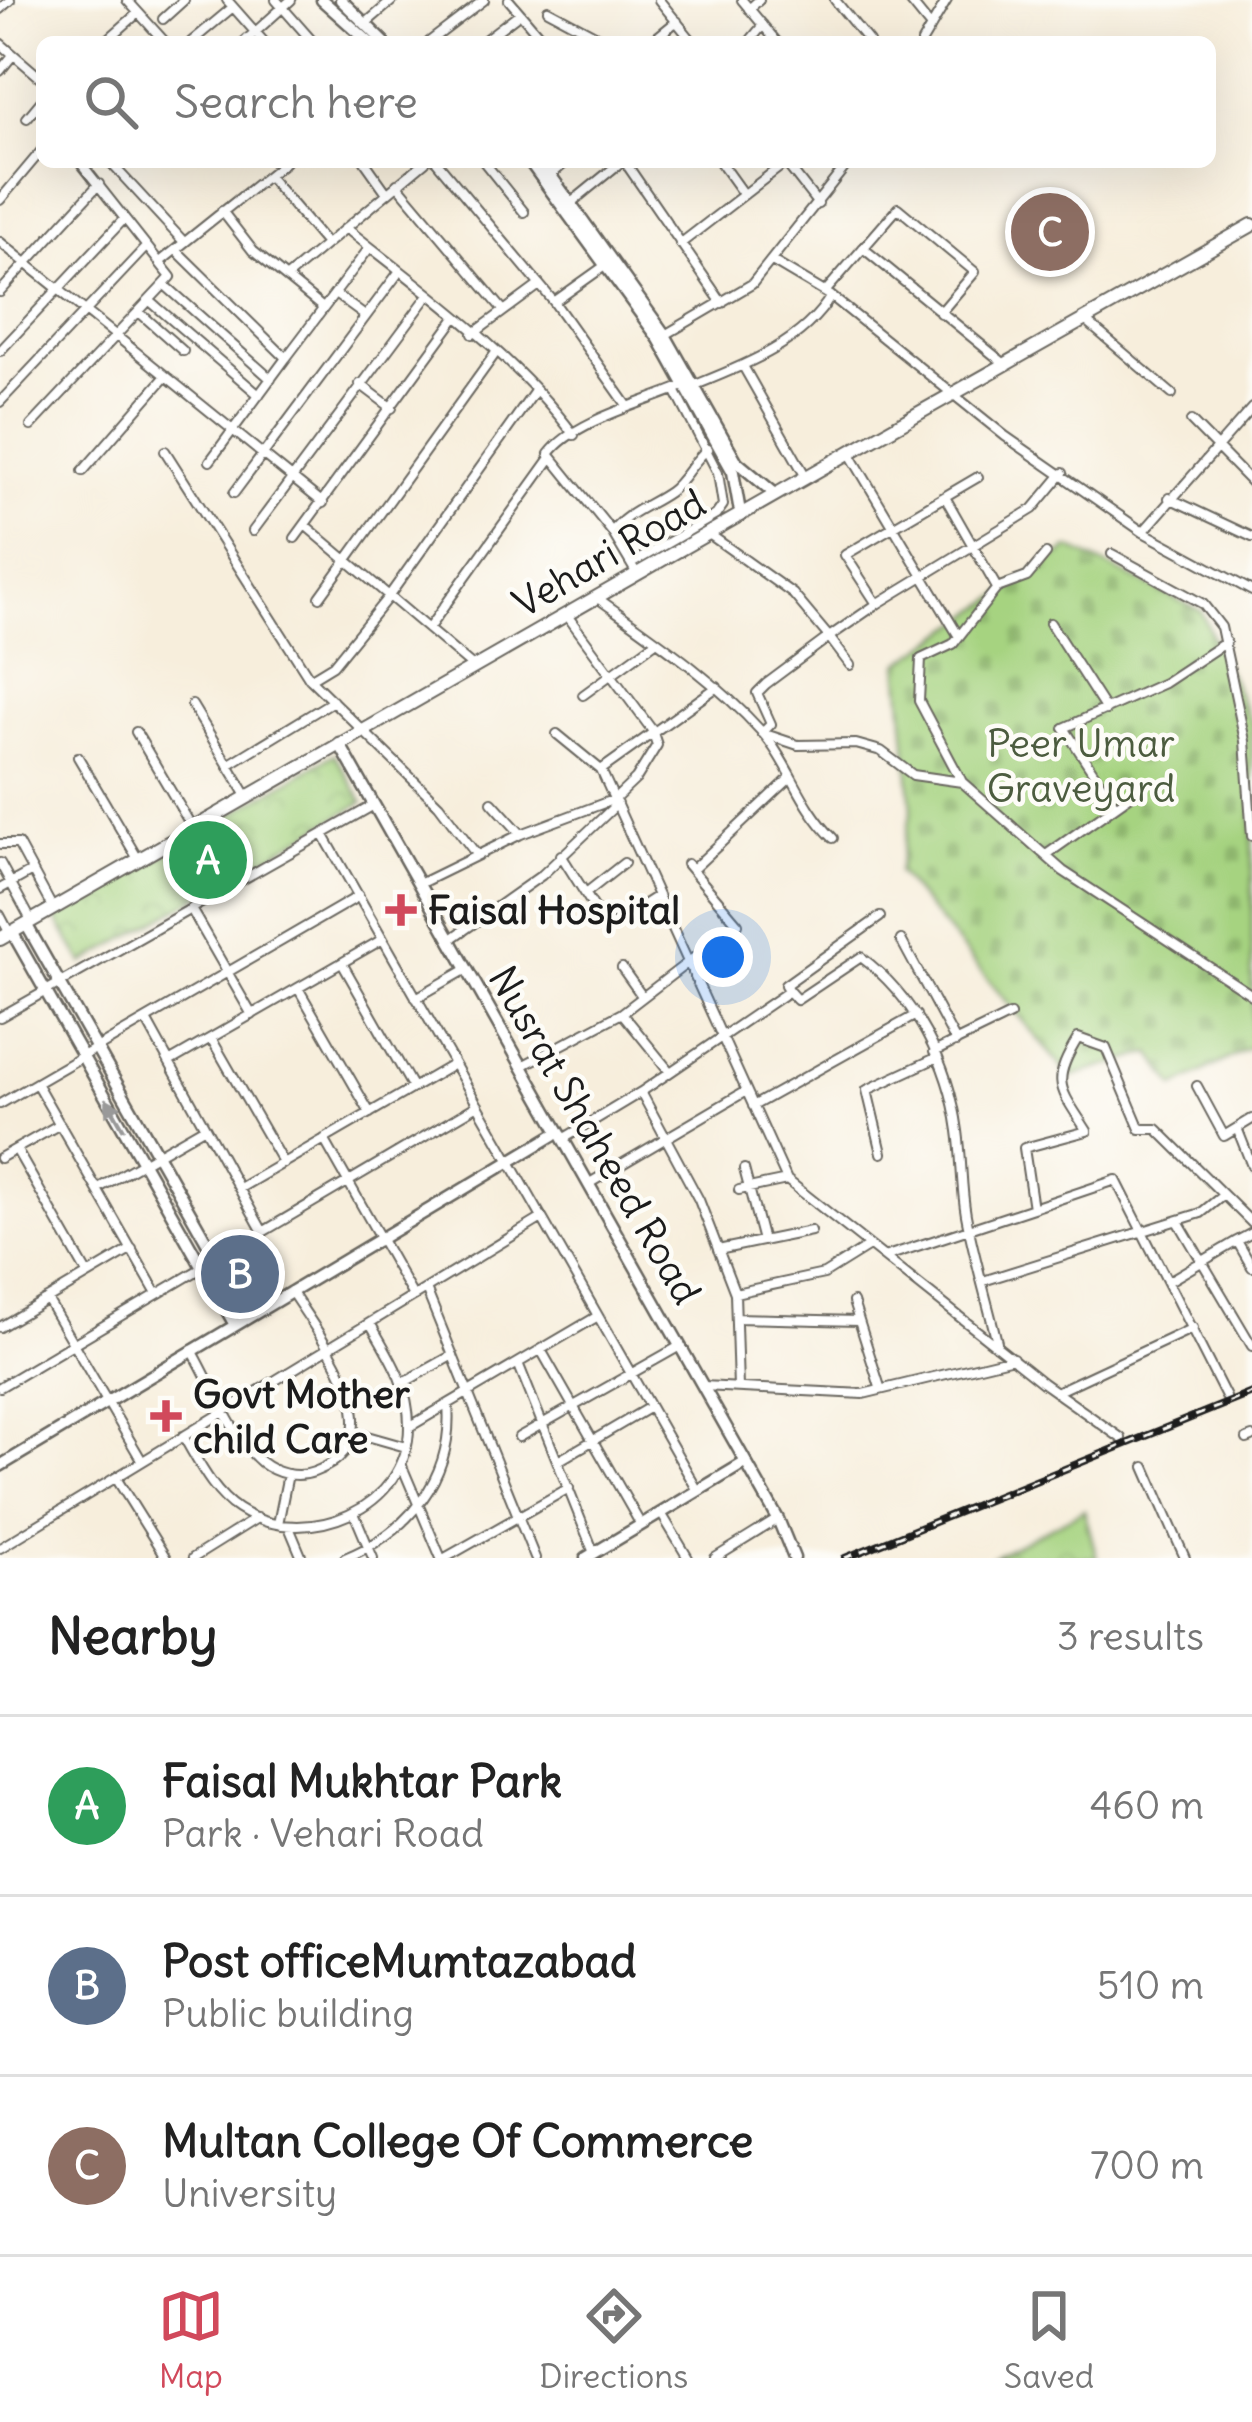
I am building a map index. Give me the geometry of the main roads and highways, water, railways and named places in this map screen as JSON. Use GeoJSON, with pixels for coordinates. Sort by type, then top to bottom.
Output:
{"type":"FeatureCollection","features":[{"type":"Feature","properties":{"kind":"main road","name":"Vehari Road"},"geometry":{"type":"LineString","coordinates":[[7,935],[634,569],[954,397],[1252,225]]}},
{"type":"Feature","properties":{"kind":"railway"},"geometry":{"type":"LineString","coordinates":[[845,1558],[1252,1393]]}},
{"type":"Feature","properties":{"kind":"place","name":"Multan College Of Commerce"},"geometry":{"type":"Point","coordinates":[1050,232]}},
{"type":"Feature","properties":{"kind":"place","name":"Faisal Mukhtar Park"},"geometry":{"type":"Point","coordinates":[208,860]}},
{"type":"Feature","properties":{"kind":"place","name":"Faisal Hospital"},"geometry":{"type":"Point","coordinates":[401,910]}},
{"type":"Feature","properties":{"kind":"place","name":"Post officeMumtazabad"},"geometry":{"type":"Point","coordinates":[240,1274]}},
{"type":"Feature","properties":{"kind":"place","name":"Govt Mother child Care"},"geometry":{"type":"Point","coordinates":[166,1416]}},
{"type":"Feature","properties":{"kind":"park label","name":"Peer Umar Graveyard"},"geometry":{"type":"Point","coordinates":[1081,766]}}]}
